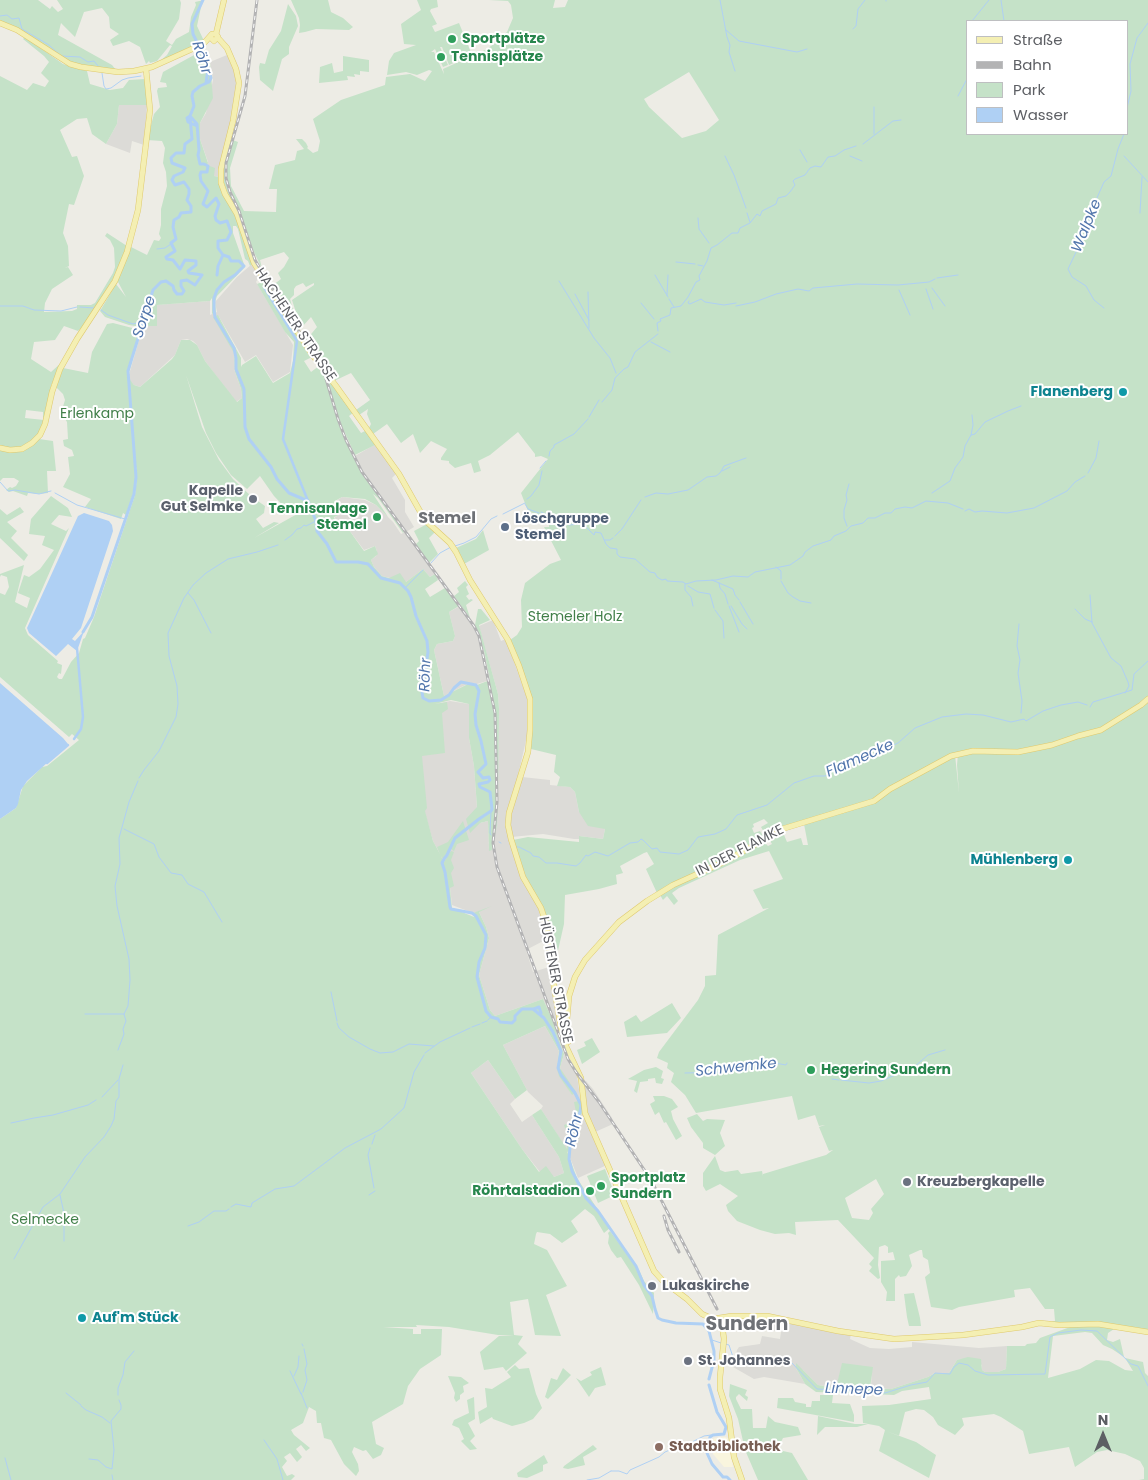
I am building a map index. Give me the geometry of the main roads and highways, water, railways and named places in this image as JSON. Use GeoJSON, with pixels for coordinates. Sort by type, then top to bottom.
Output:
{"type":"FeatureCollection","features":[{"type":"Feature","properties":{"kind":"main road"},"geometry":{"type":"LineString","coordinates":[[0,23],[14,28],[70,64],[111,71],[137,71],[164,63],[214,37],[224,0]]}},
{"type":"Feature","properties":{"kind":"main road","name":"HACHENER STRASSE"},"geometry":{"type":"LineString","coordinates":[[214,37],[224,43],[236,69],[239,83],[233,122],[221,169],[222,186],[237,214],[257,270],[310,353],[350,404],[399,474],[420,514],[456,552],[470,580],[508,640],[530,699],[529,740]]}},
{"type":"Feature","properties":{"kind":"main road"},"geometry":{"type":"LineString","coordinates":[[0,448],[14,450],[29,446],[40,435],[58,373],[77,339],[118,275],[127,252],[138,210],[150,110],[146,69]]}},
{"type":"Feature","properties":{"kind":"main road"},"geometry":{"type":"LineString","coordinates":[[137,71],[148,78]]}},
{"type":"Feature","properties":{"kind":"main road"},"geometry":{"type":"LineString","coordinates":[[89,321],[99,317]]}},
{"type":"Feature","properties":{"kind":"main road","name":"IN DER FLAMKE"},"geometry":{"type":"LineString","coordinates":[[571,1056],[572,1052],[566,1037],[568,999],[577,974],[591,952],[619,922],[647,901],[673,885],[726,861],[770,838],[782,829],[874,800],[890,789],[951,756],[974,751],[1018,752],[1052,745],[1101,730],[1148,699]]}},
{"type":"Feature","properties":{"kind":"main road","name":"HÜSTENER STRASSE"},"geometry":{"type":"LineString","coordinates":[[529,740],[528,752],[509,813],[509,831],[523,877],[541,908],[546,923],[561,1028],[564,1040],[581,1078],[585,1113],[652,1266],[663,1281],[699,1311],[709,1318],[721,1319]]}},
{"type":"Feature","properties":{"kind":"main road"},"geometry":{"type":"LineString","coordinates":[[742,1480],[734,1457],[729,1418],[720,1389],[724,1338],[721,1319],[735,1316],[773,1317],[838,1331],[894,1340],[963,1335],[1039,1323],[1059,1326],[1098,1324],[1148,1332]]}},
{"type":"Feature","properties":{"kind":"water"},"geometry":{"type":"Polygon","coordinates":[[[84,513],[109,521],[113,531],[81,628],[72,639],[75,641],[84,631],[77,651],[68,644],[56,656],[29,633],[27,628],[78,516],[84,513]]]}},
{"type":"Feature","properties":{"kind":"water"},"geometry":{"type":"Polygon","coordinates":[[[0,683],[68,744],[27,781],[21,790],[16,808],[0,819],[0,683]]]}},
{"type":"Feature","properties":{"kind":"waterway","name":"Röhr"},"geometry":{"type":"LineString","coordinates":[[203,0],[192,24],[193,34],[207,63],[211,78],[209,82],[193,92],[194,106],[190,116],[197,124],[200,164],[208,166],[207,172],[201,172],[200,175],[201,181],[208,191],[203,204],[207,207],[216,198],[219,204],[215,216],[216,220],[220,223],[227,221],[231,232],[227,240],[218,241],[218,248],[231,261],[239,261],[244,266],[217,290],[214,298],[214,310],[215,317],[234,348],[236,369],[244,389],[245,427],[249,439],[289,493],[308,501],[316,521],[317,531],[327,544],[336,562],[368,564],[381,578],[400,583],[408,591],[427,641],[428,652],[422,692],[423,698],[429,701],[441,700],[449,695],[461,682],[476,685],[479,691],[475,714],[476,725],[486,764],[478,772],[483,778],[489,777],[490,780],[479,784],[480,787],[490,792],[492,809],[455,838],[442,863],[450,907],[451,909],[472,913],[476,916],[486,935],[485,948],[479,962],[477,977],[486,1011],[491,1017],[498,1019],[500,1022],[512,1023],[515,1020],[515,1016],[522,1009],[533,1009],[544,1018],[553,1032],[561,1051],[558,1068],[581,1105],[571,1135],[569,1159],[572,1171],[586,1198],[598,1211],[636,1266],[644,1285],[652,1296],[658,1318],[676,1323],[703,1324],[709,1331],[714,1351],[714,1360],[709,1379]]}},
{"type":"Feature","properties":{"kind":"waterway"},"geometry":{"type":"LineString","coordinates":[[720,0],[730,45],[729,52],[735,71]]}},
{"type":"Feature","properties":{"kind":"waterway"},"geometry":{"type":"LineString","coordinates":[[853,29],[856,26],[858,9],[865,0]]}},
{"type":"Feature","properties":{"kind":"waterway"},"geometry":{"type":"LineString","coordinates":[[973,20],[989,0]]}},
{"type":"Feature","properties":{"kind":"waterway"},"geometry":{"type":"LineString","coordinates":[[1001,0],[1004,20]]}},
{"type":"Feature","properties":{"kind":"waterway"},"geometry":{"type":"LineString","coordinates":[[0,16],[7,15],[12,19],[19,18],[22,29],[49,45],[61,56],[80,57],[88,62],[94,61],[98,66]]}},
{"type":"Feature","properties":{"kind":"waterway","name":"Walpke"},"geometry":{"type":"LineString","coordinates":[[1128,104],[1131,91],[1130,64],[1137,38],[1148,23]]}},
{"type":"Feature","properties":{"kind":"waterway"},"geometry":{"type":"LineString","coordinates":[[726,30],[739,41],[797,52],[807,49]]}},
{"type":"Feature","properties":{"kind":"waterway","name":"Röhr"},"geometry":{"type":"LineString","coordinates":[[206,83],[208,69]]}},
{"type":"Feature","properties":{"kind":"waterway"},"geometry":{"type":"LineString","coordinates":[[102,73],[106,89],[111,88],[122,80],[141,76]]}},
{"type":"Feature","properties":{"kind":"waterway"},"geometry":{"type":"LineString","coordinates":[[958,96],[966,81]]}},
{"type":"Feature","properties":{"kind":"waterway"},"geometry":{"type":"LineString","coordinates":[[874,107],[874,134]]}},
{"type":"Feature","properties":{"kind":"waterway","name":"Sorpe"},"geometry":{"type":"LineString","coordinates":[[190,116],[187,118],[188,122],[197,126]]}},
{"type":"Feature","properties":{"kind":"waterway","name":"Sorpe"},"geometry":{"type":"LineString","coordinates":[[83,632],[92,617],[134,494],[136,477],[128,371],[153,290],[161,282],[166,281],[173,286],[177,294],[182,294],[184,291],[181,281],[187,280],[195,285],[202,275],[189,273],[188,271],[196,265],[196,261],[185,260],[180,269],[173,260],[166,257],[175,251],[171,243],[176,239],[173,227],[174,220],[181,213],[191,212],[191,206],[187,200],[189,189],[184,182],[175,185],[172,180],[174,176],[183,172],[185,168],[172,163],[171,158],[176,153],[184,153],[185,144],[192,139],[190,117]]}},
{"type":"Feature","properties":{"kind":"waterway"},"geometry":{"type":"LineString","coordinates":[[863,144],[893,121],[901,120]]}},
{"type":"Feature","properties":{"kind":"waterway","name":"Walpke"},"geometry":{"type":"LineString","coordinates":[[1104,308],[1094,300],[1086,286],[1072,277],[1068,269],[1088,227],[1096,200],[1104,182],[1111,176],[1124,135]]}},
{"type":"Feature","properties":{"kind":"waterway"},"geometry":{"type":"LineString","coordinates":[[658,331],[657,323],[661,321],[660,319],[670,315],[671,308],[681,306],[696,282],[700,280],[699,276],[711,248],[732,233],[738,233],[740,228],[750,223],[757,214],[760,216],[762,211],[776,204],[778,198],[786,196],[795,185],[793,181],[805,175],[810,168],[815,166],[821,167],[828,157],[835,156],[844,150],[856,146]]}},
{"type":"Feature","properties":{"kind":"waterway"},"geometry":{"type":"LineString","coordinates":[[800,150],[807,162]]}},
{"type":"Feature","properties":{"kind":"waterway"},"geometry":{"type":"LineString","coordinates":[[725,156],[746,208]]}},
{"type":"Feature","properties":{"kind":"waterway"},"geometry":{"type":"LineString","coordinates":[[850,156],[862,161]]}},
{"type":"Feature","properties":{"kind":"waterway"},"geometry":{"type":"LineString","coordinates":[[1124,156],[1148,182]]}},
{"type":"Feature","properties":{"kind":"waterway"},"geometry":{"type":"LineString","coordinates":[[1140,213],[1142,177]]}},
{"type":"Feature","properties":{"kind":"waterway"},"geometry":{"type":"LineString","coordinates":[[747,213],[750,222]]}},
{"type":"Feature","properties":{"kind":"waterway"},"geometry":{"type":"LineString","coordinates":[[698,218],[699,229],[709,243]]}},
{"type":"Feature","properties":{"kind":"waterway"},"geometry":{"type":"LineString","coordinates":[[157,249],[165,248],[171,244]]}},
{"type":"Feature","properties":{"kind":"waterway"},"geometry":{"type":"LineString","coordinates":[[217,275],[218,266],[223,255]]}},
{"type":"Feature","properties":{"kind":"waterway"},"geometry":{"type":"LineString","coordinates":[[676,262],[695,264]]}},
{"type":"Feature","properties":{"kind":"waterway"},"geometry":{"type":"LineString","coordinates":[[698,265],[703,266]]}},
{"type":"Feature","properties":{"kind":"waterway"},"geometry":{"type":"LineString","coordinates":[[655,275],[668,297]]}},
{"type":"Feature","properties":{"kind":"waterway"},"geometry":{"type":"LineString","coordinates":[[667,295],[668,275]]}},
{"type":"Feature","properties":{"kind":"waterway"},"geometry":{"type":"LineString","coordinates":[[937,278],[958,275]]}},
{"type":"Feature","properties":{"kind":"waterway"},"geometry":{"type":"LineString","coordinates":[[736,306],[798,289],[809,291],[813,288],[857,284],[898,285],[929,282],[935,279]]}},
{"type":"Feature","properties":{"kind":"waterway"},"geometry":{"type":"LineString","coordinates":[[559,281],[594,338],[610,358],[616,373]]}},
{"type":"Feature","properties":{"kind":"waterway"},"geometry":{"type":"LineString","coordinates":[[264,287],[297,341],[283,439],[308,501]]}},
{"type":"Feature","properties":{"kind":"waterway"},"geometry":{"type":"LineString","coordinates":[[932,288],[945,306]]}},
{"type":"Feature","properties":{"kind":"waterway"},"geometry":{"type":"LineString","coordinates":[[926,289],[933,309]]}},
{"type":"Feature","properties":{"kind":"waterway"},"geometry":{"type":"LineString","coordinates":[[899,290],[910,315]]}},
{"type":"Feature","properties":{"kind":"waterway"},"geometry":{"type":"LineString","coordinates":[[588,292],[589,328]]}},
{"type":"Feature","properties":{"kind":"waterway"},"geometry":{"type":"LineString","coordinates":[[575,294],[589,320]]}},
{"type":"Feature","properties":{"kind":"waterway"},"geometry":{"type":"LineString","coordinates":[[669,299],[674,307]]}},
{"type":"Feature","properties":{"kind":"waterway"},"geometry":{"type":"LineString","coordinates":[[689,301],[688,303],[690,304],[701,299],[705,302],[724,305],[736,303]]}},
{"type":"Feature","properties":{"kind":"waterway"},"geometry":{"type":"LineString","coordinates":[[641,303],[654,319]]}},
{"type":"Feature","properties":{"kind":"waterway"},"geometry":{"type":"LineString","coordinates":[[0,306],[23,306],[34,310],[61,311],[77,307]]}},
{"type":"Feature","properties":{"kind":"waterway"},"geometry":{"type":"LineString","coordinates":[[80,307],[94,308]]}},
{"type":"Feature","properties":{"kind":"waterway"},"geometry":{"type":"LineString","coordinates":[[101,310],[108,315],[133,324],[144,321]]}},
{"type":"Feature","properties":{"kind":"waterway"},"geometry":{"type":"LineString","coordinates":[[602,402],[612,390],[615,378],[628,367],[635,352],[658,334]]}},
{"type":"Feature","properties":{"kind":"waterway"},"geometry":{"type":"LineString","coordinates":[[651,342],[670,352]]}},
{"type":"Feature","properties":{"kind":"waterway"},"geometry":{"type":"LineString","coordinates":[[589,417],[599,400]]}},
{"type":"Feature","properties":{"kind":"waterway"},"geometry":{"type":"LineString","coordinates":[[932,493],[950,481],[955,468],[963,457],[965,446],[971,435],[975,434],[985,422],[1021,406]]}},
{"type":"Feature","properties":{"kind":"waterway"},"geometry":{"type":"LineString","coordinates":[[971,435],[972,415]]}},
{"type":"Feature","properties":{"kind":"waterway"},"geometry":{"type":"LineString","coordinates":[[549,456],[554,445],[574,434],[588,419]]}},
{"type":"Feature","properties":{"kind":"waterway"},"geometry":{"type":"LineString","coordinates":[[1088,473],[1096,458],[1099,441]]}},
{"type":"Feature","properties":{"kind":"waterway"},"geometry":{"type":"LineString","coordinates":[[645,497],[656,493],[668,494],[688,490],[707,477],[716,476],[724,466],[746,458]]}},
{"type":"Feature","properties":{"kind":"waterway"},"geometry":{"type":"LineString","coordinates":[[540,468],[546,461]]}},
{"type":"Feature","properties":{"kind":"waterway"},"geometry":{"type":"LineString","coordinates":[[722,471],[730,467]]}},
{"type":"Feature","properties":{"kind":"waterway"},"geometry":{"type":"LineString","coordinates":[[527,499],[539,485],[542,471]]}},
{"type":"Feature","properties":{"kind":"waterway"},"geometry":{"type":"LineString","coordinates":[[965,511],[969,509],[975,512],[1007,513],[1034,508],[1067,491],[1075,482],[1085,476]]}},
{"type":"Feature","properties":{"kind":"waterway"},"geometry":{"type":"LineString","coordinates":[[0,482],[8,491],[15,490],[39,494],[51,491]]}},
{"type":"Feature","properties":{"kind":"waterway"},"geometry":{"type":"LineString","coordinates":[[847,526],[844,510],[849,484]]}},
{"type":"Feature","properties":{"kind":"waterway"},"geometry":{"type":"LineString","coordinates":[[55,493],[77,505],[125,519]]}},
{"type":"Feature","properties":{"kind":"waterway"},"geometry":{"type":"LineString","coordinates":[[615,536],[622,529],[641,500]]}},
{"type":"Feature","properties":{"kind":"waterway"},"geometry":{"type":"LineString","coordinates":[[541,512],[545,514],[550,512],[569,525],[584,525],[594,535],[595,532],[601,533],[606,544],[610,548],[617,549],[617,554],[620,557],[635,559],[662,580],[666,579],[667,581],[683,582],[686,584],[733,576],[748,577],[755,572],[790,565],[813,546],[831,540],[834,536],[846,531],[851,526],[863,523],[868,518],[891,513],[895,509],[912,508],[926,501],[948,503],[963,509]]}},
{"type":"Feature","properties":{"kind":"waterway"},"geometry":{"type":"LineString","coordinates":[[503,514],[525,503]]}},
{"type":"Feature","properties":{"kind":"waterway"},"geometry":{"type":"LineString","coordinates":[[525,504],[528,509],[539,513]]}},
{"type":"Feature","properties":{"kind":"waterway"},"geometry":{"type":"LineString","coordinates":[[455,546],[476,537],[491,519],[497,516]]}},
{"type":"Feature","properties":{"kind":"waterway","name":"Selmecke"},"geometry":{"type":"LineString","coordinates":[[285,540],[297,529],[316,521]]}},
{"type":"Feature","properties":{"kind":"waterway"},"geometry":{"type":"LineString","coordinates":[[605,540],[613,538]]}},
{"type":"Feature","properties":{"kind":"waterway","name":"Selmecke"},"geometry":{"type":"LineString","coordinates":[[139,778],[159,751],[176,717],[178,704],[177,686],[169,656],[168,633],[184,598],[193,585],[206,573],[228,559],[278,545]]}},
{"type":"Feature","properties":{"kind":"waterway"},"geometry":{"type":"LineString","coordinates":[[431,563],[440,553],[451,547]]}},
{"type":"Feature","properties":{"kind":"waterway"},"geometry":{"type":"LineString","coordinates":[[776,567],[781,571],[781,579]]}},
{"type":"Feature","properties":{"kind":"waterway"},"geometry":{"type":"LineString","coordinates":[[405,588],[423,570]]}},
{"type":"Feature","properties":{"kind":"waterway"},"geometry":{"type":"LineString","coordinates":[[712,580],[733,589],[739,600]]}},
{"type":"Feature","properties":{"kind":"waterway"},"geometry":{"type":"LineString","coordinates":[[781,581],[788,593],[793,597],[800,601],[811,603]]}},
{"type":"Feature","properties":{"kind":"waterway"},"geometry":{"type":"LineString","coordinates":[[719,583],[728,604]]}},
{"type":"Feature","properties":{"kind":"waterway"},"geometry":{"type":"LineString","coordinates":[[685,584],[685,590],[691,597],[693,606]]}},
{"type":"Feature","properties":{"kind":"waterway"},"geometry":{"type":"LineString","coordinates":[[688,586],[698,592],[710,594],[714,608]]}},
{"type":"Feature","properties":{"kind":"waterway"},"geometry":{"type":"LineString","coordinates":[[188,593],[194,600],[211,633]]}},
{"type":"Feature","properties":{"kind":"waterway"},"geometry":{"type":"LineString","coordinates":[[1090,595],[1092,623],[1111,658],[1121,666],[1129,686],[1125,693]]}},
{"type":"Feature","properties":{"kind":"waterway"},"geometry":{"type":"LineString","coordinates":[[740,602],[753,624]]}},
{"type":"Feature","properties":{"kind":"waterway"},"geometry":{"type":"LineString","coordinates":[[729,606],[739,632]]}},
{"type":"Feature","properties":{"kind":"waterway"},"geometry":{"type":"LineString","coordinates":[[731,606],[747,629]]}},
{"type":"Feature","properties":{"kind":"waterway"},"geometry":{"type":"LineString","coordinates":[[1075,609],[1085,619],[1092,622]]}},
{"type":"Feature","properties":{"kind":"waterway"},"geometry":{"type":"LineString","coordinates":[[715,610],[723,621],[724,638]]}},
{"type":"Feature","properties":{"kind":"waterway"},"geometry":{"type":"LineString","coordinates":[[1019,624],[1017,646],[1020,660],[1018,673],[1022,701],[1021,713]]}},
{"type":"Feature","properties":{"kind":"waterway"},"geometry":{"type":"LineString","coordinates":[[74,739],[81,729],[83,717],[77,648]]}},
{"type":"Feature","properties":{"kind":"waterway","name":"Flamecke"},"geometry":{"type":"LineString","coordinates":[[1090,707],[1093,702],[1132,690],[1134,674],[1148,661]]}},
{"type":"Feature","properties":{"kind":"waterway","name":"Flamecke"},"geometry":{"type":"LineString","coordinates":[[515,847],[519,847],[533,856],[539,857],[546,863],[576,866],[586,855],[588,856],[595,852],[608,856],[641,839],[652,849],[657,848],[660,852],[679,854],[688,850],[698,837],[715,834],[726,829],[737,815],[767,805],[794,783],[814,776],[825,776],[850,761],[869,757],[898,743],[915,728],[942,717],[966,714],[983,715],[1011,722],[1024,719],[1026,721],[1043,711],[1061,705],[1078,702],[1087,705]]}},
{"type":"Feature","properties":{"kind":"waterway"},"geometry":{"type":"LineString","coordinates":[[47,763],[68,745]]}},
{"type":"Feature","properties":{"kind":"waterway","name":"Selmecke"},"geometry":{"type":"LineString","coordinates":[[118,1050],[124,1034],[123,1029],[126,1021],[124,1014],[128,1006],[130,980],[129,959],[117,906],[115,886],[120,864],[119,838],[129,802],[138,781]]}},
{"type":"Feature","properties":{"kind":"waterway","name":"Flamecke"},"geometry":{"type":"LineString","coordinates":[[491,811],[491,835]]}},
{"type":"Feature","properties":{"kind":"waterway"},"geometry":{"type":"LineString","coordinates":[[124,829],[154,844],[159,857],[171,873],[182,875],[188,884],[204,892],[222,922]]}},
{"type":"Feature","properties":{"kind":"waterway"},"geometry":{"type":"LineString","coordinates":[[331,992],[337,1021]]}},
{"type":"Feature","properties":{"kind":"waterway"},"geometry":{"type":"LineString","coordinates":[[534,1009],[539,1007],[541,1013]]}},
{"type":"Feature","properties":{"kind":"waterway"},"geometry":{"type":"LineString","coordinates":[[85,1014],[124,1014]]}},
{"type":"Feature","properties":{"kind":"waterway","name":"Röhr"},"geometry":{"type":"LineString","coordinates":[[488,1020],[491,1017]]}},
{"type":"Feature","properties":{"kind":"waterway"},"geometry":{"type":"LineString","coordinates":[[482,1023],[487,1021]]}},
{"type":"Feature","properties":{"kind":"waterway"},"geometry":{"type":"LineString","coordinates":[[337,1023],[339,1028],[349,1037],[380,1053],[393,1052],[409,1044],[434,1046]]}},
{"type":"Feature","properties":{"kind":"waterway"},"geometry":{"type":"LineString","coordinates":[[472,1027],[480,1024]]}},
{"type":"Feature","properties":{"kind":"waterway"},"geometry":{"type":"LineString","coordinates":[[425,1053],[440,1042],[470,1028]]}},
{"type":"Feature","properties":{"kind":"waterway","name":"Schwemke"},"geometry":{"type":"LineString","coordinates":[[841,1080],[869,1083],[881,1081],[914,1067],[928,1055],[945,1050]]}},
{"type":"Feature","properties":{"kind":"waterway"},"geometry":{"type":"LineString","coordinates":[[231,1207],[236,1204],[251,1207],[252,1203],[275,1189],[294,1186],[345,1148],[381,1129],[404,1108],[414,1072],[424,1055]]}},
{"type":"Feature","properties":{"kind":"waterway","name":"Schwemke"},"geometry":{"type":"LineString","coordinates":[[685,1073],[726,1072],[755,1065],[775,1063],[786,1065],[787,1063]]}},
{"type":"Feature","properties":{"kind":"waterway","name":"Selmecke"},"geometry":{"type":"LineString","coordinates":[[14,1259],[43,1207],[60,1194],[85,1157],[104,1137],[111,1126],[114,1119],[116,1101],[119,1097],[119,1079],[123,1065]]}},
{"type":"Feature","properties":{"kind":"waterway","name":"Schwemke"},"geometry":{"type":"LineString","coordinates":[[832,1079],[839,1080]]}},
{"type":"Feature","properties":{"kind":"waterway"},"geometry":{"type":"LineString","coordinates":[[102,1097],[118,1080]]}},
{"type":"Feature","properties":{"kind":"waterway"},"geometry":{"type":"LineString","coordinates":[[11,1123],[53,1115],[88,1105],[96,1100]]}},
{"type":"Feature","properties":{"kind":"waterway"},"geometry":{"type":"LineString","coordinates":[[372,1144],[375,1135]]}},
{"type":"Feature","properties":{"kind":"waterway"},"geometry":{"type":"LineString","coordinates":[[370,1148],[368,1155],[374,1188]]}},
{"type":"Feature","properties":{"kind":"waterway"},"geometry":{"type":"LineString","coordinates":[[369,1195],[375,1191]]}},
{"type":"Feature","properties":{"kind":"waterway"},"geometry":{"type":"LineString","coordinates":[[60,1195],[64,1213],[64,1241]]}},
{"type":"Feature","properties":{"kind":"waterway"},"geometry":{"type":"LineString","coordinates":[[188,1226],[199,1222],[214,1211],[226,1211],[229,1209]]}},
{"type":"Feature","properties":{"kind":"waterway","name":"Linnepe"},"geometry":{"type":"LineString","coordinates":[[739,1359],[754,1358],[771,1363],[791,1362],[817,1389],[885,1393],[927,1382],[935,1373],[950,1374],[959,1363],[968,1365],[975,1371],[988,1375],[1045,1374],[1050,1337],[1058,1333],[1081,1330],[1097,1331],[1131,1364],[1138,1366],[1148,1386]]}},
{"type":"Feature","properties":{"kind":"waterway","name":"Linnepe"},"geometry":{"type":"LineString","coordinates":[[712,1340],[721,1343]]}},
{"type":"Feature","properties":{"kind":"waterway","name":"Linnepe"},"geometry":{"type":"LineString","coordinates":[[725,1344],[729,1345],[733,1357]]}},
{"type":"Feature","properties":{"kind":"waterway"},"geometry":{"type":"LineString","coordinates":[[303,1392],[307,1380],[305,1370],[307,1364],[304,1349]]}},
{"type":"Feature","properties":{"kind":"waterway"},"geometry":{"type":"LineString","coordinates":[[118,1395],[125,1362],[134,1351]]}},
{"type":"Feature","properties":{"kind":"waterway"},"geometry":{"type":"LineString","coordinates":[[294,1376],[298,1367],[299,1356]]}},
{"type":"Feature","properties":{"kind":"waterway"},"geometry":{"type":"LineString","coordinates":[[290,1371],[301,1394]]}},
{"type":"Feature","properties":{"kind":"waterway","name":"Röhr"},"geometry":{"type":"LineString","coordinates":[[709,1385],[717,1412],[726,1427],[724,1434],[710,1437],[707,1453],[712,1464],[723,1477],[727,1477],[730,1480]]}},
{"type":"Feature","properties":{"kind":"waterway"},"geometry":{"type":"LineString","coordinates":[[66,1393],[81,1405]]}},
{"type":"Feature","properties":{"kind":"waterway"},"geometry":{"type":"LineString","coordinates":[[301,1393],[307,1408]]}},
{"type":"Feature","properties":{"kind":"waterway"},"geometry":{"type":"LineString","coordinates":[[89,1459],[98,1460],[106,1467],[112,1469],[114,1450],[111,1421],[121,1409],[119,1400]]}},
{"type":"Feature","properties":{"kind":"waterway"},"geometry":{"type":"LineString","coordinates":[[81,1406],[110,1423]]}},
{"type":"Feature","properties":{"kind":"waterway"},"geometry":{"type":"LineString","coordinates":[[611,1471],[627,1474],[630,1470],[659,1457],[665,1452],[711,1435]]}},
{"type":"Feature","properties":{"kind":"waterway"},"geometry":{"type":"LineString","coordinates":[[264,1440],[277,1459],[283,1480]]}},
{"type":"Feature","properties":{"kind":"waterway"},"geometry":{"type":"LineString","coordinates":[[5,1458],[11,1480]]}},
{"type":"Feature","properties":{"kind":"waterway"},"geometry":{"type":"LineString","coordinates":[[587,1480],[599,1478],[611,1471]]}},
{"type":"Feature","properties":{"kind":"waterway"},"geometry":{"type":"LineString","coordinates":[[112,1475],[113,1480]]}},
{"type":"Feature","properties":{"kind":"railway"},"geometry":{"type":"LineString","coordinates":[[257,0],[245,96],[226,163],[226,178],[230,192],[239,211],[255,260],[293,323],[321,362],[338,419],[362,472],[474,626],[479,636],[495,713],[497,802],[493,843],[497,867],[568,1059],[651,1180],[717,1309]]}},
{"type":"Feature","properties":{"kind":"railway"},"geometry":{"type":"LineString","coordinates":[[664,1216],[668,1230],[679,1252]]}},
{"type":"Feature","properties":{"kind":"place","name":"Sportplätze"},"geometry":{"type":"Point","coordinates":[452,39]}},
{"type":"Feature","properties":{"kind":"place","name":"Tennisplätze"},"geometry":{"type":"Point","coordinates":[441,57]}},
{"type":"Feature","properties":{"kind":"place","name":"Flanenberg"},"geometry":{"type":"Point","coordinates":[1123,392]}},
{"type":"Feature","properties":{"kind":"place","name":"Kapelle Gut Selmke"},"geometry":{"type":"Point","coordinates":[253,499]}},
{"type":"Feature","properties":{"kind":"place","name":"Tennisanlage Stemel"},"geometry":{"type":"Point","coordinates":[377,517]}},
{"type":"Feature","properties":{"kind":"place","name":"Löschgruppe Stemel"},"geometry":{"type":"Point","coordinates":[505,527]}},
{"type":"Feature","properties":{"kind":"place","name":"Mühlenberg"},"geometry":{"type":"Point","coordinates":[1068,860]}},
{"type":"Feature","properties":{"kind":"place","name":"Hegering Sundern"},"geometry":{"type":"Point","coordinates":[811,1070]}},
{"type":"Feature","properties":{"kind":"place","name":"Kreuzbergkapelle"},"geometry":{"type":"Point","coordinates":[907,1182]}},
{"type":"Feature","properties":{"kind":"place","name":"Sportplatz Sundern"},"geometry":{"type":"Point","coordinates":[601,1186]}},
{"type":"Feature","properties":{"kind":"place","name":"Röhrtalstadion"},"geometry":{"type":"Point","coordinates":[590,1191]}},
{"type":"Feature","properties":{"kind":"place","name":"Lukaskirche"},"geometry":{"type":"Point","coordinates":[652,1286]}},
{"type":"Feature","properties":{"kind":"place","name":"Auf'm Stück"},"geometry":{"type":"Point","coordinates":[82,1318]}},
{"type":"Feature","properties":{"kind":"place","name":"St. Johannes"},"geometry":{"type":"Point","coordinates":[688,1361]}},
{"type":"Feature","properties":{"kind":"place","name":"Stadtbibliothek"},"geometry":{"type":"Point","coordinates":[659,1447]}},
{"type":"Feature","properties":{"kind":"district","name":"Stemel"},"geometry":{"type":"Point","coordinates":[447,519]}},
{"type":"Feature","properties":{"kind":"district","name":"Sundern"},"geometry":{"type":"Point","coordinates":[747,1325]}},
{"type":"Feature","properties":{"kind":"park label","name":"Erlenkamp"},"geometry":{"type":"Point","coordinates":[97,414]}},
{"type":"Feature","properties":{"kind":"park label","name":"Stemeler Holz"},"geometry":{"type":"Point","coordinates":[575,617]}}]}
